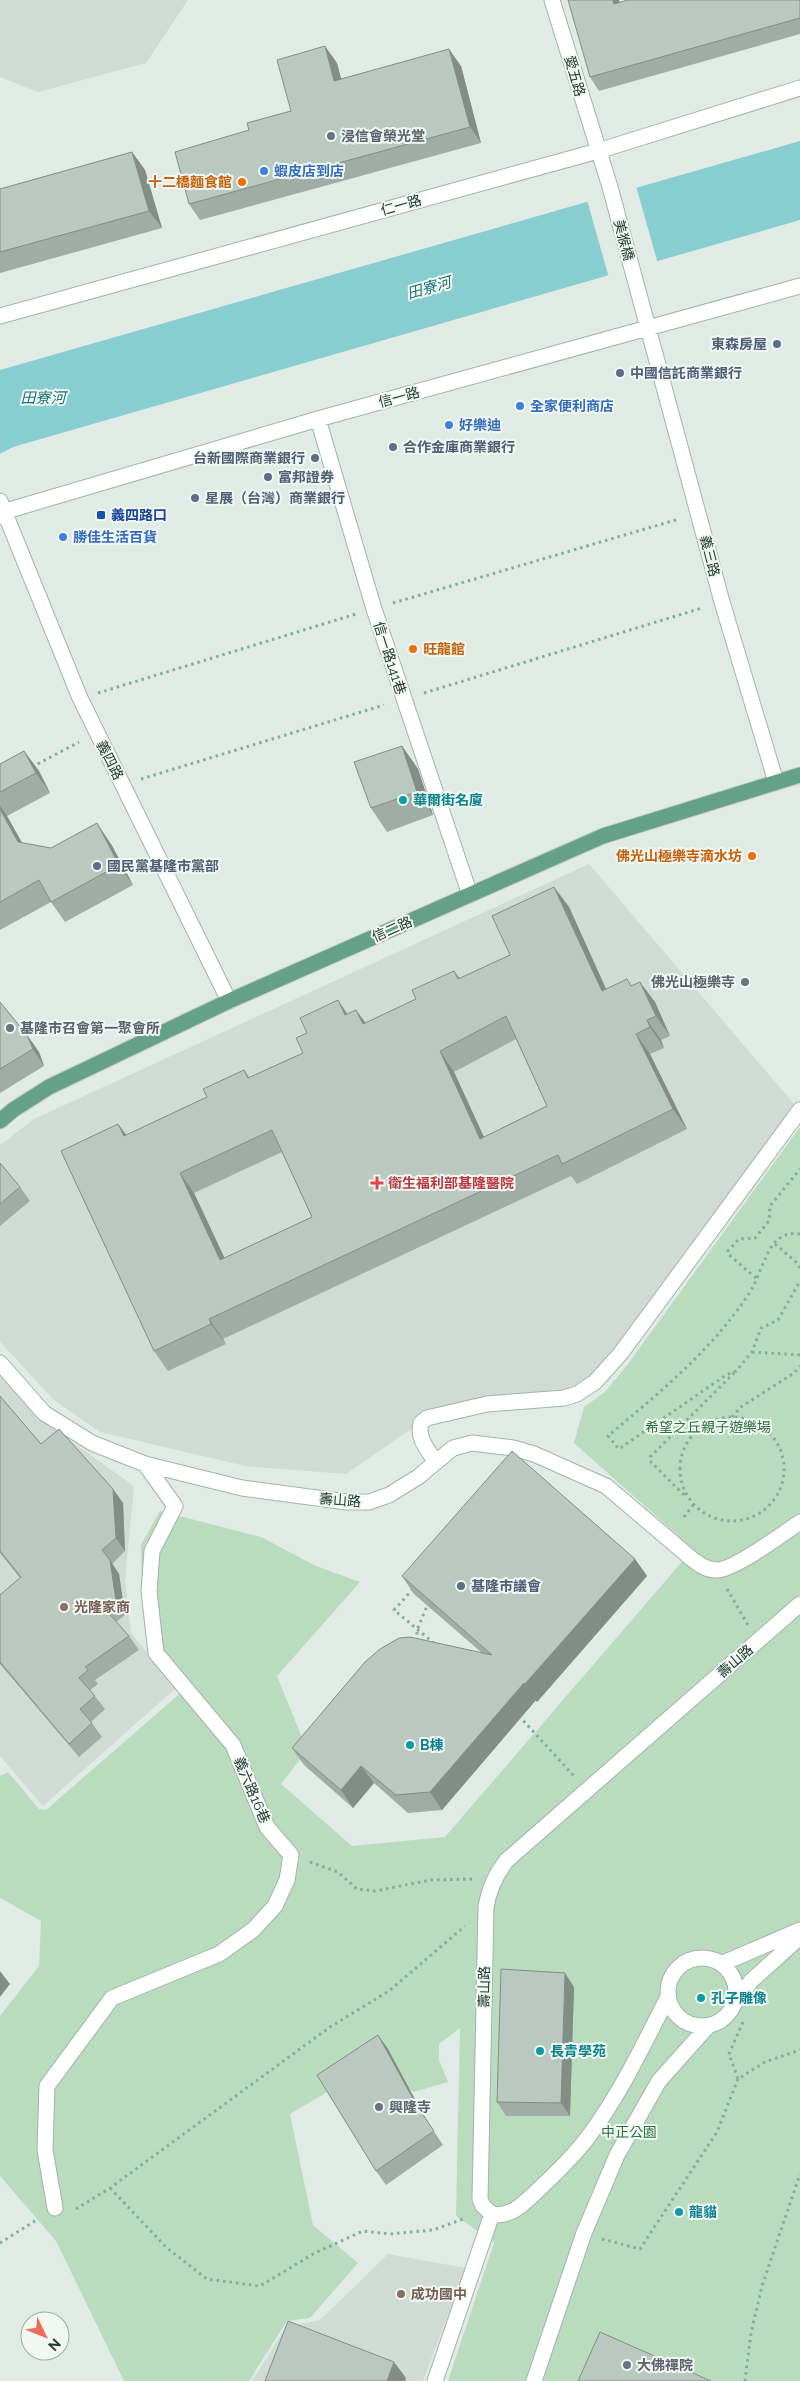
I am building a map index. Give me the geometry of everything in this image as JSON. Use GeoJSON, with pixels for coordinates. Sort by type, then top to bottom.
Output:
{"type":"FeatureCollection","features":[{"type":"Feature","properties":{"kind":"main road","name":"信二路"},"geometry":{"type":"LineString","coordinates":[[0,1121],[13,1110],[49,1087],[230,1001],[603,836],[800,775]]}},
{"type":"Feature","properties":{"kind":"street","name":"愛五路"},"geometry":{"type":"LineString","coordinates":[[552,0],[598,152]]}},
{"type":"Feature","properties":{"kind":"street","name":"仁一路"},"geometry":{"type":"LineString","coordinates":[[0,316],[598,152],[800,88]]}},
{"type":"Feature","properties":{"kind":"street","name":"美猴橋"},"geometry":{"type":"LineString","coordinates":[[598,152],[649,329]]}},
{"type":"Feature","properties":{"kind":"street","name":"信一路"},"geometry":{"type":"LineString","coordinates":[[2,510],[318,419],[800,286]]}},
{"type":"Feature","properties":{"kind":"street","name":"義三路"},"geometry":{"type":"LineString","coordinates":[[649,329],[722,602],[776,782]]}},
{"type":"Feature","properties":{"kind":"street","name":"信一路141巷"},"geometry":{"type":"LineString","coordinates":[[318,419],[379,627],[470,895]]}},
{"type":"Feature","properties":{"kind":"street","name":"義四路"},"geometry":{"type":"LineString","coordinates":[[2,510],[80,698],[230,1001]]}},
{"type":"Feature","properties":{"kind":"street"},"geometry":{"type":"LineString","coordinates":[[435,1461],[421,1439],[419,1430],[420,1423],[427,1418],[487,1404],[564,1398],[577,1394],[601,1376],[621,1353],[800,1110]]}},
{"type":"Feature","properties":{"kind":"street","name":"壽山路"},"geometry":{"type":"LineString","coordinates":[[0,1363],[44,1413],[92,1443],[145,1464],[242,1488],[347,1502],[369,1502],[389,1495],[418,1477],[453,1448],[472,1443],[513,1448],[534,1454],[606,1486],[692,1559],[706,1568],[718,1570]]}},
{"type":"Feature","properties":{"kind":"street","name":"義六路16巷"},"geometry":{"type":"LineString","coordinates":[[145,1464],[174,1506],[152,1551],[149,1591],[156,1653],[233,1745],[267,1827],[291,1855]]}},
{"type":"Feature","properties":{"kind":"street"},"geometry":{"type":"LineString","coordinates":[[718,1570],[732,1566],[800,1522]]}},
{"type":"Feature","properties":{"kind":"street","name":"壽山路"},"geometry":{"type":"LineString","coordinates":[[489,2212],[480,2199],[486,1908],[489,1891],[497,1873],[507,1860],[800,1604]]}},
{"type":"Feature","properties":{"kind":"street"},"geometry":{"type":"LineString","coordinates":[[56,2208],[45,2150],[47,2086],[112,1998],[219,1954],[253,1930],[275,1906],[287,1880],[291,1855]]}},
{"type":"Feature","properties":{"kind":"street"},"geometry":{"type":"LineString","coordinates":[[722,1964],[800,1930]]}},
{"type":"Feature","properties":{"kind":"street"},"geometry":{"type":"LineString","coordinates":[[668,1997],[675,2013],[683,2021],[694,2026],[714,2024],[734,2004],[752,1981],[800,1937]]}},
{"type":"Feature","properties":{"kind":"street"},"geometry":{"type":"LineString","coordinates":[[435,2381],[489,2212],[509,2213],[519,2207],[566,2164],[591,2133],[622,2085],[668,1997],[670,1979],[677,1970],[685,1963],[695,1959],[706,1959],[722,1964],[732,1976],[736,1986],[734,2004]]}},
{"type":"Feature","properties":{"kind":"street"},"geometry":{"type":"LineString","coordinates":[[534,2381],[584,2233],[617,2155],[659,2081],[708,2026]]}},
{"type":"Feature","properties":{"kind":"path"},"geometry":{"type":"LineString","coordinates":[[26,770],[97,733]]}},
{"type":"Feature","properties":{"kind":"path"},"geometry":{"type":"LineString","coordinates":[[756,1278],[728,1254],[728,1251],[739,1239],[755,1238],[769,1221],[770,1206],[800,1169]]}},
{"type":"Feature","properties":{"kind":"path"},"geometry":{"type":"LineString","coordinates":[[736,1371],[726,1375],[619,1449],[608,1436],[693,1362],[745,1300],[768,1252],[782,1236],[791,1232],[800,1234]]}},
{"type":"Feature","properties":{"kind":"path"},"geometry":{"type":"LineString","coordinates":[[775,1244],[795,1261],[800,1268]]}},
{"type":"Feature","properties":{"kind":"path"},"geometry":{"type":"LineString","coordinates":[[695,1505],[685,1493],[680,1477],[680,1460],[685,1445],[696,1431],[709,1422],[732,1417],[742,1418],[758,1424],[771,1434],[780,1449],[784,1466],[782,1484],[773,1501],[761,1513],[744,1520],[726,1522],[709,1517],[695,1505],[650,1461],[650,1457],[736,1371],[752,1352],[761,1328],[778,1320],[800,1281]]}},
{"type":"Feature","properties":{"kind":"path"},"geometry":{"type":"LineString","coordinates":[[752,1352],[800,1355]]}},
{"type":"Feature","properties":{"kind":"path"},"geometry":{"type":"LineString","coordinates":[[732,1417],[741,1407],[794,1373],[800,1366]]}},
{"type":"Feature","properties":{"kind":"path"},"geometry":{"type":"LineString","coordinates":[[684,1517],[695,1505]]}},
{"type":"Feature","properties":{"kind":"path"},"geometry":{"type":"LineString","coordinates":[[718,1570],[732,1601],[750,1627]]}},
{"type":"Feature","properties":{"kind":"path"},"geometry":{"type":"LineString","coordinates":[[418,1583],[394,1610],[440,1649]]}},
{"type":"Feature","properties":{"kind":"path"},"geometry":{"type":"LineString","coordinates":[[417,1646],[417,1630],[427,1606]]}},
{"type":"Feature","properties":{"kind":"path"},"geometry":{"type":"LineString","coordinates":[[514,1712],[528,1724],[586,1790]]}},
{"type":"Feature","properties":{"kind":"path"},"geometry":{"type":"LineString","coordinates":[[291,1855],[338,1872],[357,1888],[376,1891],[431,1880],[468,1880],[478,1877],[489,1891]]}},
{"type":"Feature","properties":{"kind":"path"},"geometry":{"type":"LineString","coordinates":[[0,2243],[56,2208],[65,2216],[110,2188],[330,2027],[389,1991],[486,1908]]}},
{"type":"Feature","properties":{"kind":"path"},"geometry":{"type":"LineString","coordinates":[[733,2027],[742,2020],[729,2054],[738,2079]]}},
{"type":"Feature","properties":{"kind":"path"},"geometry":{"type":"LineString","coordinates":[[602,2231],[599,2238],[640,2249],[717,2132],[738,2079],[765,2062],[800,2050]]}},
{"type":"Feature","properties":{"kind":"path"},"geometry":{"type":"LineString","coordinates":[[745,2381],[751,2333],[762,2286],[800,2174]]}},
{"type":"Feature","properties":{"kind":"path"},"geometry":{"type":"LineString","coordinates":[[110,2188],[167,2248],[207,2279],[260,2286],[315,2253],[363,2231],[390,2234],[433,2230],[489,2212]]}},
{"type":"Feature","properties":{"kind":"shaded area"},"geometry":{"type":"Polygon","coordinates":[[[0,0],[188,0],[146,63],[38,92],[0,77],[0,0]]]}},
{"type":"Feature","properties":{"kind":"shaded area","name":"衛生福利部基隆醫院"},"geometry":{"type":"Polygon","coordinates":[[[589,864],[794,1104],[621,1353],[577,1394],[427,1418],[346,1474],[245,1466],[100,1432],[55,1401],[0,1342],[0,1226],[30,1201],[0,1165],[0,1145],[34,1119],[589,864]]]}},
{"type":"Feature","properties":{"kind":"shaded area","name":"光隆家商"},"geometry":{"type":"Polygon","coordinates":[[[0,1376],[41,1420],[134,1486],[125,1580],[131,1633],[176,1688],[43,1806],[0,1756],[0,1376]]]}},
{"type":"Feature","properties":{"kind":"shaded area","name":"成功國中"},"geometry":{"type":"Polygon","coordinates":[[[388,2254],[466,2268],[423,2381],[252,2381],[286,2327],[320,2320],[388,2254]]]}},
{"type":"Feature","properties":{"kind":"green space"},"geometry":{"type":"Polygon","coordinates":[[[800,1127],[800,2381],[448,2381],[494,2243],[456,2216],[460,2028],[439,2044],[439,2060],[448,2082],[414,2092],[371,2066],[290,2114],[313,2225],[358,2263],[310,2318],[287,2321],[249,2381],[124,2381],[56,2241],[0,2176],[0,2016],[39,1966],[41,1921],[0,1898],[0,1776],[8,1772],[39,1809],[46,1810],[185,1689],[148,1629],[142,1586],[141,1545],[160,1511],[261,1537],[316,1566],[360,1582],[277,1676],[307,1750],[281,1784],[352,1846],[445,1837],[693,1549],[574,1443],[584,1407],[605,1392],[628,1364],[800,1127]]]}},
{"type":"Feature","properties":{"kind":"water","name":"田寮河"},"geometry":{"type":"Polygon","coordinates":[[[800,141],[800,220],[13,447],[0,454],[0,370],[800,141]]]}},
{"type":"Feature","properties":{"kind":"pier"},"geometry":{"type":"Polygon","coordinates":[[[636,186],[658,264],[609,278],[587,200],[636,186]]]}},
{"type":"Feature","properties":{"kind":"building"},"geometry":{"type":"Polygon","coordinates":[[[568,0],[613,0],[614,4],[628,0],[800,0],[800,18],[590,77],[568,0]]]}},
{"type":"Feature","properties":{"kind":"building"},"geometry":{"type":"Polygon","coordinates":[[[325,46],[334,81],[449,49],[470,127],[189,204],[175,152],[249,130],[247,123],[291,111],[277,60],[325,46]]]}},
{"type":"Feature","properties":{"kind":"building"},"geometry":{"type":"Polygon","coordinates":[[[132,152],[149,211],[0,252],[0,189],[132,152]]]}},
{"type":"Feature","properties":{"kind":"building"},"geometry":{"type":"Polygon","coordinates":[[[402,746],[417,792],[371,808],[354,762],[402,746]]]}},
{"type":"Feature","properties":{"kind":"building"},"geometry":{"type":"Polygon","coordinates":[[[24,751],[36,773],[0,792],[0,764],[24,751]]]}},
{"type":"Feature","properties":{"kind":"building"},"geometry":{"type":"Polygon","coordinates":[[[0,809],[18,842],[51,848],[97,823],[119,865],[51,902],[39,880],[0,902],[0,809]]]}},
{"type":"Feature","properties":{"kind":"building"},"geometry":{"type":"Polygon","coordinates":[[[554,887],[602,991],[627,979],[631,986],[640,982],[656,1016],[647,1020],[650,1027],[636,1034],[673,1109],[562,1164],[558,1155],[209,1319],[211,1324],[154,1351],[61,1151],[118,1124],[124,1136],[207,1097],[203,1089],[244,1070],[248,1078],[303,1053],[296,1038],[307,1033],[300,1018],[338,1000],[345,1015],[356,1010],[363,1024],[416,999],[412,990],[454,971],[458,979],[510,955],[492,916],[554,887]],[[506,1016],[440,1051],[480,1139],[547,1106],[506,1016]],[[272,1130],[180,1173],[220,1260],[312,1217],[272,1130]]]}},
{"type":"Feature","properties":{"kind":"building"},"geometry":{"type":"Polygon","coordinates":[[[0,1002],[27,1035],[33,1049],[0,1069],[0,1002]]]}},
{"type":"Feature","properties":{"kind":"building"},"geometry":{"type":"Polygon","coordinates":[[[0,1163],[20,1187],[0,1204],[0,1163]]]}},
{"type":"Feature","properties":{"kind":"building","name":"光隆家商"},"geometry":{"type":"Polygon","coordinates":[[[0,1396],[41,1444],[59,1429],[113,1489],[116,1538],[102,1550],[110,1560],[116,1601],[105,1609],[129,1636],[85,1667],[88,1670],[79,1678],[95,1696],[80,1709],[92,1723],[69,1744],[0,1662],[0,1595],[21,1577],[0,1551],[0,1396]]]}},
{"type":"Feature","properties":{"kind":"building"},"geometry":{"type":"Polygon","coordinates":[[[512,1451],[635,1559],[430,1792],[396,1795],[361,1766],[341,1790],[292,1748],[365,1662],[380,1649],[399,1638],[410,1637],[492,1655],[402,1576],[512,1451]]]}},
{"type":"Feature","properties":{"kind":"building","name":"長青學苑"},"geometry":{"type":"Polygon","coordinates":[[[501,1969],[565,1973],[561,2103],[497,2102],[501,1969]]]}},
{"type":"Feature","properties":{"kind":"building","name":"興隆寺"},"geometry":{"type":"Polygon","coordinates":[[[378,2035],[417,2106],[434,2131],[376,2171],[317,2075],[378,2035]]]}},
{"type":"Feature","properties":{"kind":"building"},"geometry":{"type":"Polygon","coordinates":[[[288,2321],[394,2362],[387,2381],[265,2381],[288,2321]]]}},
{"type":"Feature","properties":{"kind":"building"},"geometry":{"type":"Polygon","coordinates":[[[600,2332],[711,2381],[578,2381],[600,2332]]]}},
{"type":"Feature","properties":{"kind":"place","name":"浸信會榮光堂"},"geometry":{"type":"Point","coordinates":[331,136]}},
{"type":"Feature","properties":{"kind":"place","name":"蝦皮店到店"},"geometry":{"type":"Point","coordinates":[264,171]}},
{"type":"Feature","properties":{"kind":"place","name":"十二橋麵食館"},"geometry":{"type":"Point","coordinates":[242,182]}},
{"type":"Feature","properties":{"kind":"place","name":"東森房屋"},"geometry":{"type":"Point","coordinates":[777,344]}},
{"type":"Feature","properties":{"kind":"place","name":"中國信託商業銀行"},"geometry":{"type":"Point","coordinates":[620,373]}},
{"type":"Feature","properties":{"kind":"place","name":"全家便利商店"},"geometry":{"type":"Point","coordinates":[520,406]}},
{"type":"Feature","properties":{"kind":"place","name":"好樂迪"},"geometry":{"type":"Point","coordinates":[449,425]}},
{"type":"Feature","properties":{"kind":"place","name":"合作金庫商業銀行"},"geometry":{"type":"Point","coordinates":[393,447]}},
{"type":"Feature","properties":{"kind":"place","name":"台新國際商業銀行"},"geometry":{"type":"Point","coordinates":[315,458]}},
{"type":"Feature","properties":{"kind":"place","name":"富邦證券"},"geometry":{"type":"Point","coordinates":[268,477]}},
{"type":"Feature","properties":{"kind":"place","name":"星展（台灣）商業銀行"},"geometry":{"type":"Point","coordinates":[195,498]}},
{"type":"Feature","properties":{"kind":"place","name":"義四路口"},"geometry":{"type":"Point","coordinates":[101,515]}},
{"type":"Feature","properties":{"kind":"place","name":"勝佳生活百貨"},"geometry":{"type":"Point","coordinates":[63,537]}},
{"type":"Feature","properties":{"kind":"place","name":"旺龍館"},"geometry":{"type":"Point","coordinates":[413,649]}},
{"type":"Feature","properties":{"kind":"place","name":"華爾街名廈"},"geometry":{"type":"Point","coordinates":[403,800]}},
{"type":"Feature","properties":{"kind":"place","name":"佛光山極樂寺滴水坊"},"geometry":{"type":"Point","coordinates":[752,856]}},
{"type":"Feature","properties":{"kind":"place","name":"國民黨基隆市黨部"},"geometry":{"type":"Point","coordinates":[97,866]}},
{"type":"Feature","properties":{"kind":"place","name":"佛光山極樂寺"},"geometry":{"type":"Point","coordinates":[745,982]}},
{"type":"Feature","properties":{"kind":"place","name":"基隆市召會第一聚會所"},"geometry":{"type":"Point","coordinates":[10,1028]}},
{"type":"Feature","properties":{"kind":"place","name":"衛生福利部基隆醫院"},"geometry":{"type":"Point","coordinates":[377,1183]}},
{"type":"Feature","properties":{"kind":"place","name":"基隆市議會"},"geometry":{"type":"Point","coordinates":[461,1586]}},
{"type":"Feature","properties":{"kind":"place","name":"光隆家商"},"geometry":{"type":"Point","coordinates":[64,1607]}},
{"type":"Feature","properties":{"kind":"place","name":"B棟"},"geometry":{"type":"Point","coordinates":[410,1745]}},
{"type":"Feature","properties":{"kind":"place","name":"孔子雕像"},"geometry":{"type":"Point","coordinates":[701,1998]}},
{"type":"Feature","properties":{"kind":"place","name":"長青學苑"},"geometry":{"type":"Point","coordinates":[540,2051]}},
{"type":"Feature","properties":{"kind":"place","name":"興隆寺"},"geometry":{"type":"Point","coordinates":[379,2107]}},
{"type":"Feature","properties":{"kind":"place","name":"龍貓"},"geometry":{"type":"Point","coordinates":[679,2212]}},
{"type":"Feature","properties":{"kind":"place","name":"成功國中"},"geometry":{"type":"Point","coordinates":[401,2294]}},
{"type":"Feature","properties":{"kind":"place","name":"大佛禪院"},"geometry":{"type":"Point","coordinates":[627,2365]}},
{"type":"Feature","properties":{"kind":"park label","name":"希望之丘親子遊樂場"},"geometry":{"type":"Point","coordinates":[708,1427]}},
{"type":"Feature","properties":{"kind":"park label","name":"中正公園"},"geometry":{"type":"Point","coordinates":[629,2132]}}]}
